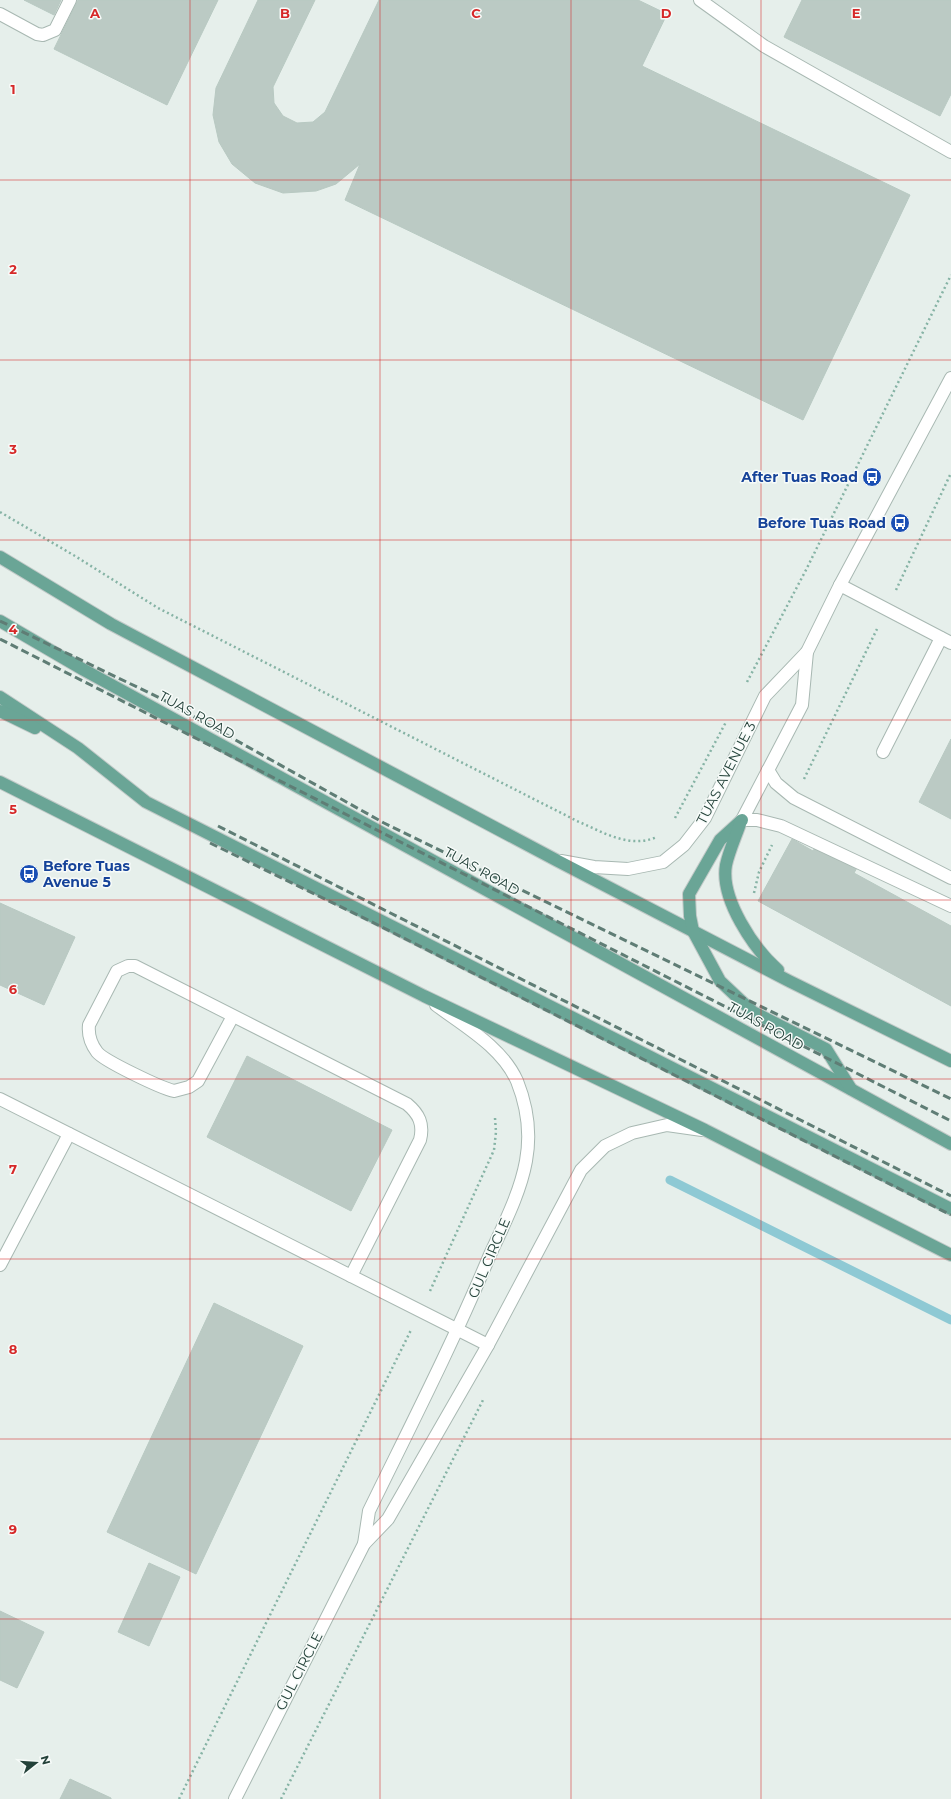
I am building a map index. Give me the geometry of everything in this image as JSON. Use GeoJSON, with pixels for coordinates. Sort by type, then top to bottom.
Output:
{"type":"FeatureCollection","features":[{"type":"Feature","properties":{"kind":"main road"},"geometry":{"type":"LineString","coordinates":[[0,557],[111,624],[556,860],[951,1062]]}},
{"type":"Feature","properties":{"kind":"main road","name":"TUAS ROAD"},"geometry":{"type":"LineString","coordinates":[[0,621],[84,670],[951,1144]]}},
{"type":"Feature","properties":{"kind":"main road"},"geometry":{"type":"LineString","coordinates":[[0,697],[78,748],[146,802],[951,1209]]}},
{"type":"Feature","properties":{"kind":"main road"},"geometry":{"type":"LineString","coordinates":[[0,711],[78,748]]}},
{"type":"Feature","properties":{"kind":"main road"},"geometry":{"type":"LineString","coordinates":[[0,782],[424,996],[705,1130],[951,1255]]}},
{"type":"Feature","properties":{"kind":"main road"},"geometry":{"type":"LineString","coordinates":[[742,820],[720,840],[689,894],[693,931],[720,981],[753,1012],[826,1049],[851,1089]]}},
{"type":"Feature","properties":{"kind":"main road"},"geometry":{"type":"LineString","coordinates":[[742,820],[726,866],[729,900],[763,956],[789,980]]}},
{"type":"Feature","properties":{"kind":"street"},"geometry":{"type":"LineString","coordinates":[[0,14],[37,34],[43,35],[55,30],[70,0]]}},
{"type":"Feature","properties":{"kind":"street"},"geometry":{"type":"LineString","coordinates":[[700,0],[764,46],[951,152]]}},
{"type":"Feature","properties":{"kind":"street","name":"TUAS AVENUE 3"},"geometry":{"type":"LineString","coordinates":[[556,860],[594,867],[628,869],[663,862],[684,845],[705,818],[765,696],[807,652],[840,585],[951,378]]}},
{"type":"Feature","properties":{"kind":"street"},"geometry":{"type":"LineString","coordinates":[[840,585],[946,640],[882,752]]}},
{"type":"Feature","properties":{"kind":"street","name":"TUAS AVENUE 3"},"geometry":{"type":"LineString","coordinates":[[742,820],[802,705],[807,652]]}},
{"type":"Feature","properties":{"kind":"street"},"geometry":{"type":"LineString","coordinates":[[768,770],[776,783],[794,798],[951,878]]}},
{"type":"Feature","properties":{"kind":"street"},"geometry":{"type":"LineString","coordinates":[[742,820],[757,820],[780,826],[951,906]]}},
{"type":"Feature","properties":{"kind":"street"},"geometry":{"type":"LineString","coordinates":[[233,1016],[198,1081],[189,1087],[174,1091],[103,1058],[93,1045],[88,1032],[89,1025],[117,971],[128,966],[139,968],[407,1104],[419,1117],[422,1126],[420,1140],[351,1276]]}},
{"type":"Feature","properties":{"kind":"street","name":"GUL CIRCLE"},"geometry":{"type":"LineString","coordinates":[[364,1544],[369,1511],[458,1329],[520,1184],[526,1160],[528,1138],[527,1117],[516,1080],[508,1065],[495,1050],[424,996]]}},
{"type":"Feature","properties":{"kind":"street"},"geometry":{"type":"LineString","coordinates":[[0,1099],[488,1345]]}},
{"type":"Feature","properties":{"kind":"street","name":"GUL CIRCLE"},"geometry":{"type":"LineString","coordinates":[[235,1799],[364,1544],[388,1519],[488,1345],[581,1170],[591,1159],[613,1141],[632,1133],[651,1127],[667,1125],[705,1130]]}},
{"type":"Feature","properties":{"kind":"street"},"geometry":{"type":"LineString","coordinates":[[0,1265],[69,1134]]}},
{"type":"Feature","properties":{"kind":"path"},"geometry":{"type":"LineString","coordinates":[[744,688],[807,568],[951,275]]}},
{"type":"Feature","properties":{"kind":"path"},"geometry":{"type":"LineString","coordinates":[[794,798],[951,473]]}},
{"type":"Feature","properties":{"kind":"path"},"geometry":{"type":"LineString","coordinates":[[0,512],[75,556],[158,608],[578,821],[620,839],[638,842],[656,838],[662,834]]}},
{"type":"Feature","properties":{"kind":"path"},"geometry":{"type":"LineString","coordinates":[[674,821],[729,716]]}},
{"type":"Feature","properties":{"kind":"path"},"geometry":{"type":"LineString","coordinates":[[754,893],[759,872],[780,826]]}},
{"type":"Feature","properties":{"kind":"path"},"geometry":{"type":"LineString","coordinates":[[179,1799],[421,1311],[494,1150],[496,1132],[495,1118]]}},
{"type":"Feature","properties":{"kind":"path"},"geometry":{"type":"LineString","coordinates":[[282,1799],[484,1400]]}},
{"type":"Feature","properties":{"kind":"building"},"geometry":{"type":"Polygon","coordinates":[[[24,0],[61,0],[54,15],[24,0]]]}},
{"type":"Feature","properties":{"kind":"building"},"geometry":{"type":"Polygon","coordinates":[[[78,0],[218,0],[167,105],[54,49],[78,0]]]}},
{"type":"Feature","properties":{"kind":"building"},"geometry":{"type":"Polygon","coordinates":[[[258,0],[315,0],[273,87],[274,103],[283,116],[297,123],[313,122],[325,112],[379,0],[638,0],[667,14],[642,66],[910,195],[803,420],[345,200],[360,164],[336,184],[316,191],[283,193],[255,183],[232,164],[219,142],[213,115],[216,88],[258,0]]]}},
{"type":"Feature","properties":{"kind":"building"},"geometry":{"type":"Polygon","coordinates":[[[802,0],[951,0],[951,94],[940,116],[784,37],[802,0]]]}},
{"type":"Feature","properties":{"kind":"building"},"geometry":{"type":"Polygon","coordinates":[[[951,739],[951,819],[919,802],[951,739]]]}},
{"type":"Feature","properties":{"kind":"building"},"geometry":{"type":"Polygon","coordinates":[[[792,839],[813,851],[817,844],[858,866],[854,873],[951,926],[951,1006],[758,901],[792,839]]]}},
{"type":"Feature","properties":{"kind":"building"},"geometry":{"type":"Polygon","coordinates":[[[0,903],[75,937],[44,1005],[0,985],[0,903]]]}},
{"type":"Feature","properties":{"kind":"building"},"geometry":{"type":"Polygon","coordinates":[[[247,1056],[392,1130],[351,1211],[207,1137],[247,1056]]]}},
{"type":"Feature","properties":{"kind":"building"},"geometry":{"type":"Polygon","coordinates":[[[214,1303],[303,1346],[196,1574],[107,1532],[214,1303]]]}},
{"type":"Feature","properties":{"kind":"building"},"geometry":{"type":"Polygon","coordinates":[[[149,1563],[180,1577],[149,1646],[118,1632],[149,1563]]]}},
{"type":"Feature","properties":{"kind":"building"},"geometry":{"type":"Polygon","coordinates":[[[0,1611],[44,1632],[17,1688],[0,1680],[0,1611]]]}},
{"type":"Feature","properties":{"kind":"building"},"geometry":{"type":"Polygon","coordinates":[[[70,1779],[111,1798],[111,1799],[60,1799],[70,1779]]]}},
{"type":"Feature","properties":{"kind":"waterway"},"geometry":{"type":"LineString","coordinates":[[670,1180],[951,1320]]}},
{"type":"Feature","properties":{"kind":"railway"},"geometry":{"type":"LineString","coordinates":[[0,621],[164,700],[384,823],[951,1099]]}},
{"type":"Feature","properties":{"kind":"railway"},"geometry":{"type":"LineString","coordinates":[[0,639],[951,1121]]}},
{"type":"Feature","properties":{"kind":"railway"},"geometry":{"type":"LineString","coordinates":[[218,826],[951,1196]]}},
{"type":"Feature","properties":{"kind":"railway"},"geometry":{"type":"LineString","coordinates":[[210,843],[370,921],[951,1215]]}},
{"type":"Feature","properties":{"kind":"place","name":"After Tuas Road"},"geometry":{"type":"Point","coordinates":[872,477]}},
{"type":"Feature","properties":{"kind":"place","name":"Before Tuas Road"},"geometry":{"type":"Point","coordinates":[900,523]}},
{"type":"Feature","properties":{"kind":"place","name":"Before Tuas Avenue 5"},"geometry":{"type":"Point","coordinates":[29,874]}}]}
